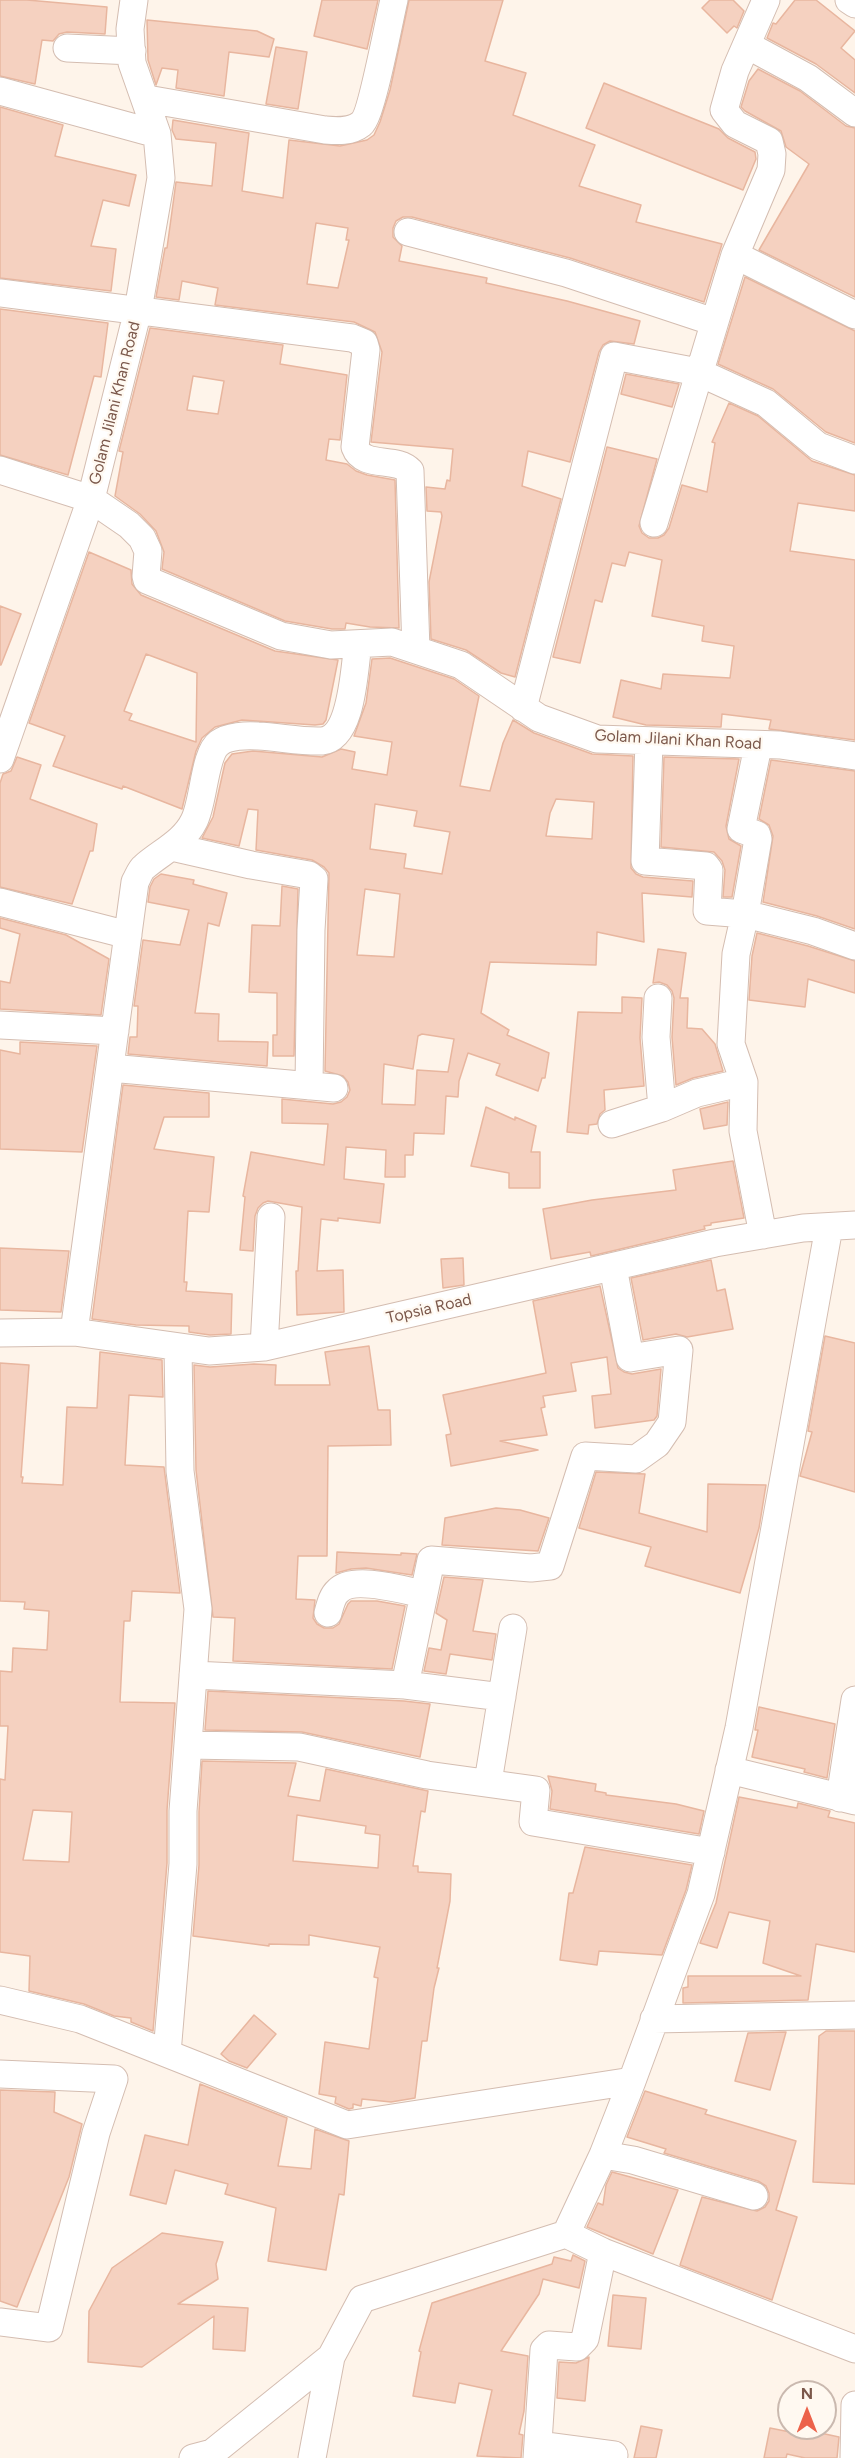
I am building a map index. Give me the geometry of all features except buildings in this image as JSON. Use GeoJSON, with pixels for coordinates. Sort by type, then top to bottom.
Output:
{"type":"FeatureCollection","features":[{"type":"Feature","properties":{"kind":"street"},"geometry":{"type":"LineString","coordinates":[[127,0],[134,0]]}},
{"type":"Feature","properties":{"kind":"street","name":"Golam Jilani Khan Road"},"geometry":{"type":"LineString","coordinates":[[134,0],[130,29],[132,63],[147,99],[157,134],[161,178],[138,310],[91,499],[129,525],[142,538],[148,551],[147,580],[281,636],[331,645],[392,642],[461,665],[539,718],[597,739],[780,745],[855,756]]}},
{"type":"Feature","properties":{"kind":"street"},"geometry":{"type":"LineString","coordinates":[[147,99],[325,130],[354,128],[363,123],[370,105],[394,0]]}},
{"type":"Feature","properties":{"kind":"street"},"geometry":{"type":"LineString","coordinates":[[654,523],[735,255],[771,170],[772,154],[769,141],[735,124],[724,110],[735,72],[766,0]]}},
{"type":"Feature","properties":{"kind":"street"},"geometry":{"type":"LineString","coordinates":[[849,0],[855,4]]}},
{"type":"Feature","properties":{"kind":"street"},"geometry":{"type":"LineString","coordinates":[[747,45],[808,78],[855,113]]}},
{"type":"Feature","properties":{"kind":"street"},"geometry":{"type":"LineString","coordinates":[[67,48],[132,51]]}},
{"type":"Feature","properties":{"kind":"street"},"geometry":{"type":"LineString","coordinates":[[0,91],[157,134]]}},
{"type":"Feature","properties":{"kind":"street"},"geometry":{"type":"LineString","coordinates":[[408,232],[566,273],[714,322]]}},
{"type":"Feature","properties":{"kind":"street"},"geometry":{"type":"LineString","coordinates":[[735,255],[855,315]]}},
{"type":"Feature","properties":{"kind":"street"},"geometry":{"type":"LineString","coordinates":[[0,293],[352,338],[364,343],[366,350],[355,447],[357,454],[364,459],[404,466],[410,471],[416,650]]}},
{"type":"Feature","properties":{"kind":"street"},"geometry":{"type":"LineString","coordinates":[[524,708],[614,356],[699,372],[766,404],[818,446],[855,460]]}},
{"type":"Feature","properties":{"kind":"street"},"geometry":{"type":"LineString","coordinates":[[0,470],[91,499],[0,759]]}},
{"type":"Feature","properties":{"kind":"street"},"geometry":{"type":"LineString","coordinates":[[74,1332],[135,882],[143,867],[172,847],[194,822],[201,802],[210,759],[217,744],[228,738],[254,736],[322,741],[335,736],[343,724],[349,707],[358,644]]}},
{"type":"Feature","properties":{"kind":"street"},"geometry":{"type":"LineString","coordinates":[[649,742],[645,861],[706,866],[709,870],[707,911],[745,914],[813,931],[855,946]]}},
{"type":"Feature","properties":{"kind":"street"},"geometry":{"type":"LineString","coordinates":[[758,746],[741,829],[757,835],[758,838],[736,954],[731,1044],[744,1082],[743,1131],[763,1235]]}},
{"type":"Feature","properties":{"kind":"street"},"geometry":{"type":"LineString","coordinates":[[110,1068],[321,1087],[311,930],[314,879],[304,874],[251,865],[172,847]]}},
{"type":"Feature","properties":{"kind":"street"},"geometry":{"type":"LineString","coordinates":[[0,902],[128,935]]}},
{"type":"Feature","properties":{"kind":"street"},"geometry":{"type":"LineString","coordinates":[[658,998],[656,1038],[662,1108]]}},
{"type":"Feature","properties":{"kind":"street"},"geometry":{"type":"LineString","coordinates":[[0,1026],[115,1031]]}},
{"type":"Feature","properties":{"kind":"street"},"geometry":{"type":"LineString","coordinates":[[612,1124],[662,1108],[697,1093],[744,1082]]}},
{"type":"Feature","properties":{"kind":"street"},"geometry":{"type":"LineString","coordinates":[[264,1347],[271,1217]]}},
{"type":"Feature","properties":{"kind":"street"},"geometry":{"type":"LineString","coordinates":[[566,2234],[603,2155],[701,1894],[739,1728],[842,1226]]}},
{"type":"Feature","properties":{"kind":"street","name":"Topsia Road"},"geometry":{"type":"LineString","coordinates":[[0,1333],[74,1332],[209,1351],[264,1347],[715,1243],[803,1228],[842,1226]]}},
{"type":"Feature","properties":{"kind":"street"},"geometry":{"type":"LineString","coordinates":[[405,1685],[430,1560],[531,1568],[550,1566],[585,1455],[636,1459],[657,1444],[672,1422],[679,1350],[630,1358],[613,1267]]}},
{"type":"Feature","properties":{"kind":"street"},"geometry":{"type":"LineString","coordinates":[[167,2054],[183,1864],[183,1811],[198,1609],[180,1472],[178,1348]]}},
{"type":"Feature","properties":{"kind":"street"},"geometry":{"type":"LineString","coordinates":[[328,1613],[335,1593],[344,1586],[362,1583],[423,1594]]}},
{"type":"Feature","properties":{"kind":"street"},"geometry":{"type":"LineString","coordinates":[[488,1782],[513,1628]]}},
{"type":"Feature","properties":{"kind":"street"},"geometry":{"type":"LineString","coordinates":[[193,1675],[405,1685],[502,1697]]}},
{"type":"Feature","properties":{"kind":"street"},"geometry":{"type":"LineString","coordinates":[[729,1770],[848,1799],[855,1700]]}},
{"type":"Feature","properties":{"kind":"street"},"geometry":{"type":"LineString","coordinates":[[188,1745],[299,1747],[427,1775],[536,1790],[533,1822],[711,1852]]}},
{"type":"Feature","properties":{"kind":"street"},"geometry":{"type":"LineString","coordinates":[[0,2000],[80,2019],[347,2125],[632,2081]]}},
{"type":"Feature","properties":{"kind":"street"},"geometry":{"type":"LineString","coordinates":[[654,2019],[855,2015]]}},
{"type":"Feature","properties":{"kind":"street"},"geometry":{"type":"LineString","coordinates":[[0,2074],[114,2079],[96,2133],[49,2328],[0,2322]]}},
{"type":"Feature","properties":{"kind":"street"},"geometry":{"type":"LineString","coordinates":[[603,2155],[633,2160],[754,2196]]}},
{"type":"Feature","properties":{"kind":"street"},"geometry":{"type":"LineString","coordinates":[[312,2458],[331,2356],[362,2299],[566,2234],[603,2252],[855,2349]]}},
{"type":"Feature","properties":{"kind":"street"},"geometry":{"type":"LineString","coordinates":[[603,2252],[585,2338],[578,2347],[549,2345],[544,2350],[537,2452],[614,2455]]}},
{"type":"Feature","properties":{"kind":"street"},"geometry":{"type":"LineString","coordinates":[[193,2458],[212,2453],[331,2356]]}},
{"type":"Feature","properties":{"kind":"street"},"geometry":{"type":"LineString","coordinates":[[854,2458],[855,2405]]}}]}
